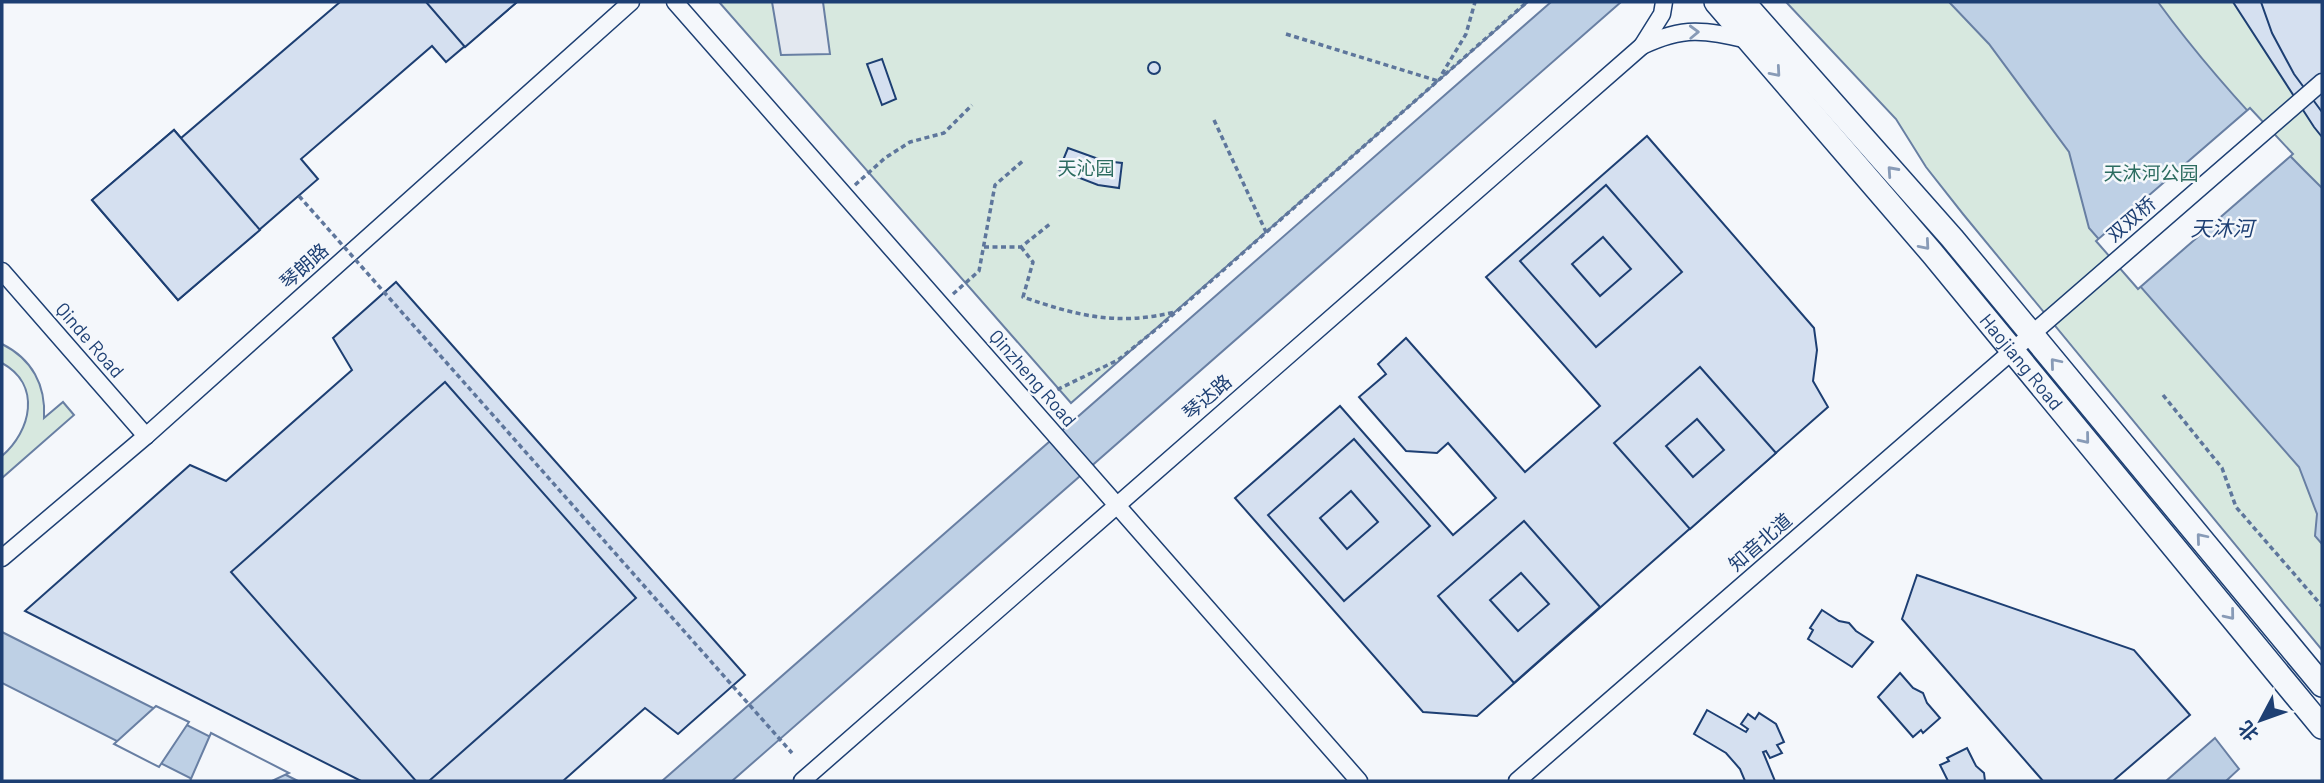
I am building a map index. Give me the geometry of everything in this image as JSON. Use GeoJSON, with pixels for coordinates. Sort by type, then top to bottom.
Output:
{"type":"FeatureCollection","features":[{"type":"Feature","properties":{"kind":"main road","name":"Haojiang Road"},"geometry":{"type":"LineString","coordinates":[[1716,2],[2013,351],[2322,727]]}},
{"type":"Feature","properties":{"kind":"main road","name":"Haojiang Road"},"geometry":{"type":"LineString","coordinates":[[1743,2],[1952,238],[2322,685]]}},
{"type":"Feature","properties":{"kind":"street","name":"琴朗路"},"geometry":{"type":"LineString","coordinates":[[2,558],[146,436],[631,2]]}},
{"type":"Feature","properties":{"kind":"street","name":"Qinzheng Road"},"geometry":{"type":"LineString","coordinates":[[675,2],[1359,781]]}},
{"type":"Feature","properties":{"kind":"street"},"geometry":{"type":"LineString","coordinates":[[1642,46],[1662,14],[1664,2]]}},
{"type":"Feature","properties":{"kind":"street"},"geometry":{"type":"LineString","coordinates":[[1642,46],[1670,33],[1710,31],[1748,40]]}},
{"type":"Feature","properties":{"kind":"street","name":"琴达路"},"geometry":{"type":"LineString","coordinates":[[802,781],[1642,46]]}},
{"type":"Feature","properties":{"kind":"street","name":"双双桥"},"geometry":{"type":"LineString","coordinates":[[2032,334],[2322,82]]}},
{"type":"Feature","properties":{"kind":"street","name":"Qinde Road"},"geometry":{"type":"LineString","coordinates":[[2,271],[146,436]]}},
{"type":"Feature","properties":{"kind":"street","name":"知音北道"},"geometry":{"type":"LineString","coordinates":[[1517,781],[2032,334]]}},
{"type":"Feature","properties":{"kind":"path"},"geometry":{"type":"LineString","coordinates":[[1437,81],[1466,34],[1475,2]]}},
{"type":"Feature","properties":{"kind":"path"},"geometry":{"type":"LineString","coordinates":[[1028,403],[1073,385],[1118,360],[1177,312],[1527,2]]}},
{"type":"Feature","properties":{"kind":"path"},"geometry":{"type":"LineString","coordinates":[[1286,34],[1437,81]]}},
{"type":"Feature","properties":{"kind":"path"},"geometry":{"type":"LineString","coordinates":[[845,195],[885,158],[910,142],[944,133],[972,105]]}},
{"type":"Feature","properties":{"kind":"path"},"geometry":{"type":"LineString","coordinates":[[1214,120],[1266,232]]}},
{"type":"Feature","properties":{"kind":"path"},"geometry":{"type":"LineString","coordinates":[[941,305],[979,271],[995,185],[1024,160]]}},
{"type":"Feature","properties":{"kind":"path"},"geometry":{"type":"LineString","coordinates":[[299,196],[793,753]]}},
{"type":"Feature","properties":{"kind":"path"},"geometry":{"type":"LineString","coordinates":[[984,247],[1021,247],[1050,224]]}},
{"type":"Feature","properties":{"kind":"path"},"geometry":{"type":"LineString","coordinates":[[1021,247],[1033,262],[1023,297],[1104,320],[1134,320],[1177,312]]}},
{"type":"Feature","properties":{"kind":"path"},"geometry":{"type":"LineString","coordinates":[[2163,395],[2222,468],[2236,507],[2322,606]]}},
{"type":"Feature","properties":{"kind":"green space","name":"天沁园"},"geometry":{"type":"Polygon","coordinates":[[[719,2],[1528,2],[1071,403],[719,2]]]}},
{"type":"Feature","properties":{"kind":"green space","name":"天沐河公园"},"geometry":{"type":"Polygon","coordinates":[[[1786,2],[2322,2],[2322,650],[1963,214],[1926,167],[1896,119],[1786,2]]]}},
{"type":"Feature","properties":{"kind":"green space"},"geometry":{"type":"Polygon","coordinates":[[[2,344],[22,357],[35,374],[40,384],[44,418],[63,402],[74,415],[2,478],[2,456],[20,434],[28,408],[23,383],[15,372],[2,363],[2,344]]]}},
{"type":"Feature","properties":{"kind":"shaded area"},"geometry":{"type":"Polygon","coordinates":[[[772,2],[823,2],[830,54],[781,55],[772,2]]]}},
{"type":"Feature","properties":{"kind":"water"},"geometry":{"type":"Polygon","coordinates":[[[1551,2],[1621,2],[732,781],[662,781],[1551,2]]]}},
{"type":"Feature","properties":{"kind":"water","name":"天沐河"},"geometry":{"type":"Polygon","coordinates":[[[1949,2],[2158,2],[2236,98],[2322,188],[2322,544],[2315,536],[2317,514],[2299,467],[2089,228],[2069,152],[1989,44],[1949,2]]]}},
{"type":"Feature","properties":{"kind":"water"},"geometry":{"type":"Polygon","coordinates":[[[2,632],[298,781],[196,781],[2,683],[2,632]]]}},
{"type":"Feature","properties":{"kind":"water"},"geometry":{"type":"Polygon","coordinates":[[[2215,738],[2239,769],[2226,781],[2166,781],[2215,738]]]}},
{"type":"Feature","properties":{"kind":"pier"},"geometry":{"type":"Polygon","coordinates":[[[2250,108],[2293,154],[2138,289],[2096,241],[2250,108]]]}},
{"type":"Feature","properties":{"kind":"pier"},"geometry":{"type":"Polygon","coordinates":[[[156,706],[189,722],[159,767],[114,744],[156,706]]]}},
{"type":"Feature","properties":{"kind":"pier"},"geometry":{"type":"Polygon","coordinates":[[[211,733],[289,773],[272,781],[190,781],[211,733]]]}},
{"type":"Feature","properties":{"kind":"building"},"geometry":{"type":"Polygon","coordinates":[[[340,2],[517,2],[446,62],[432,46],[301,159],[318,179],[178,300],[92,200],[174,130],[181,138],[340,2]]]}},
{"type":"Feature","properties":{"kind":"building"},"geometry":{"type":"Polygon","coordinates":[[[426,2],[517,2],[465,47],[426,2]]]}},
{"type":"Feature","properties":{"kind":"building"},"geometry":{"type":"Polygon","coordinates":[[[2233,2],[2322,2],[2322,137],[2314,127],[2233,2]]]}},
{"type":"Feature","properties":{"kind":"building"},"geometry":{"type":"Polygon","coordinates":[[[2261,2],[2322,2],[2322,112],[2294,74],[2272,33],[2261,2]]]}},
{"type":"Feature","properties":{"kind":"building"},"geometry":{"type":"Polygon","coordinates":[[[882,59],[896,99],[882,105],[867,64],[882,59]]]}},
{"type":"Feature","properties":{"kind":"building"},"geometry":{"type":"Polygon","coordinates":[[[1149,63],[1159,63],[1159,73],[1149,73],[1149,63]]]}},
{"type":"Feature","properties":{"kind":"building"},"geometry":{"type":"Polygon","coordinates":[[[174,130],[260,230],[178,300],[92,200],[174,130]]]}},
{"type":"Feature","properties":{"kind":"building"},"geometry":{"type":"Polygon","coordinates":[[[1647,136],[1814,328],[1817,350],[1813,381],[1828,407],[1477,716],[1423,712],[1235,498],[1340,406],[1453,535],[1496,498],[1448,443],[1437,453],[1406,451],[1359,397],[1386,374],[1378,364],[1406,338],[1525,472],[1600,406],[1486,277],[1647,136]]]}},
{"type":"Feature","properties":{"kind":"building"},"geometry":{"type":"Polygon","coordinates":[[[1068,148],[1104,161],[1122,163],[1119,188],[1098,185],[1059,170],[1068,148]]]}},
{"type":"Feature","properties":{"kind":"building"},"geometry":{"type":"Polygon","coordinates":[[[1606,185],[1682,272],[1596,347],[1520,261],[1606,185]],[[1603,237],[1572,264],[1600,296],[1631,269],[1603,237]]]}},
{"type":"Feature","properties":{"kind":"building"},"geometry":{"type":"Polygon","coordinates":[[[396,282],[745,675],[678,734],[645,708],[563,781],[361,781],[25,611],[190,465],[226,481],[352,370],[333,338],[396,282]]]}},
{"type":"Feature","properties":{"kind":"building"},"geometry":{"type":"Polygon","coordinates":[[[1700,367],[1776,453],[1690,529],[1614,443],[1700,367]],[[1697,419],[1666,446],[1693,477],[1724,450],[1697,419]]]}},
{"type":"Feature","properties":{"kind":"building"},"geometry":{"type":"Polygon","coordinates":[[[445,382],[636,598],[429,781],[416,781],[231,572],[445,382]]]}},
{"type":"Feature","properties":{"kind":"building"},"geometry":{"type":"Polygon","coordinates":[[[1354,439],[1430,526],[1344,601],[1268,515],[1354,439]],[[1351,491],[1320,518],[1347,549],[1378,522],[1351,491]]]}},
{"type":"Feature","properties":{"kind":"building"},"geometry":{"type":"Polygon","coordinates":[[[1524,521],[1600,607],[1514,683],[1438,596],[1524,521]],[[1521,573],[1490,600],[1518,631],[1549,604],[1521,573]]]}},
{"type":"Feature","properties":{"kind":"building"},"geometry":{"type":"Polygon","coordinates":[[[1917,575],[2134,650],[2190,715],[2113,781],[2043,781],[1902,619],[1917,575]]]}},
{"type":"Feature","properties":{"kind":"building"},"geometry":{"type":"Polygon","coordinates":[[[1822,610],[1839,621],[1849,623],[1873,642],[1852,667],[1808,639],[1813,630],[1810,628],[1822,610]]]}},
{"type":"Feature","properties":{"kind":"building"},"geometry":{"type":"Polygon","coordinates":[[[1900,673],[1913,688],[1923,693],[1927,703],[1940,718],[1923,733],[1921,730],[1913,737],[1878,697],[1900,673]]]}},
{"type":"Feature","properties":{"kind":"building"},"geometry":{"type":"Polygon","coordinates":[[[1707,710],[1746,732],[1748,729],[1741,724],[1748,714],[1755,719],[1759,713],[1776,724],[1784,742],[1777,745],[1782,753],[1770,758],[1766,751],[1763,752],[1775,781],[1745,781],[1740,769],[1726,753],[1694,734],[1707,710]]]}},
{"type":"Feature","properties":{"kind":"building"},"geometry":{"type":"Polygon","coordinates":[[[1967,748],[1976,766],[1984,773],[1985,781],[1948,781],[1940,765],[1949,761],[1947,758],[1967,748]]]}}]}
